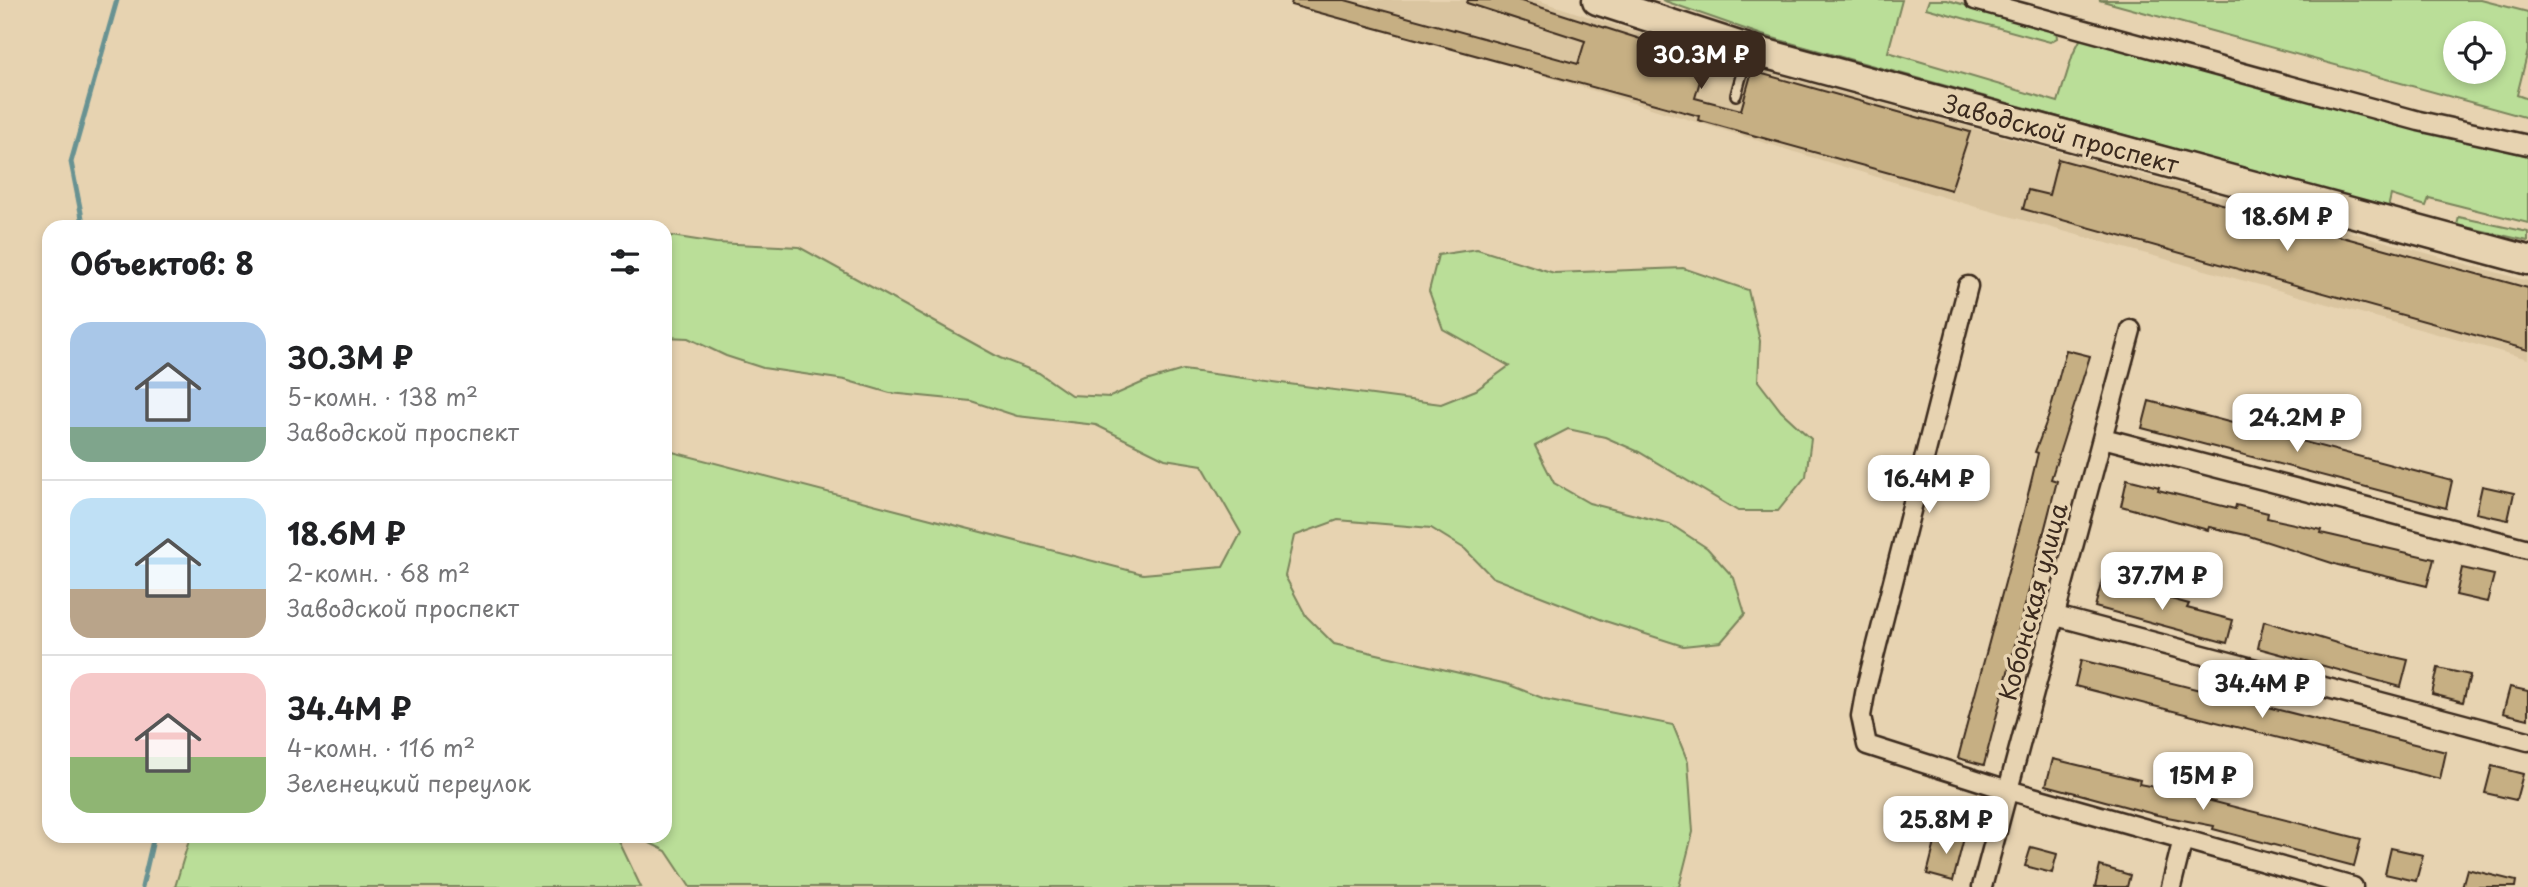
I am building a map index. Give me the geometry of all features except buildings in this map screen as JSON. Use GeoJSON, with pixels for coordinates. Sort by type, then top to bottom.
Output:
{"type":"FeatureCollection","features":[{"type":"Feature","properties":{"kind":"main road","name":"Заводской проспект"},"geometry":{"type":"LineString","coordinates":[[1598,0],[1748,49],[2528,260]]}},
{"type":"Feature","properties":{"kind":"street"},"geometry":{"type":"LineString","coordinates":[[1975,0],[2408,118],[2528,145]]}},
{"type":"Feature","properties":{"kind":"street"},"geometry":{"type":"LineString","coordinates":[[1968,286],[1866,688],[1861,716],[1867,744],[2008,790],[2353,887]]}},
{"type":"Feature","properties":{"kind":"street","name":"Кобонская улица"},"geometry":{"type":"LineString","coordinates":[[1983,887],[2131,330]]}},
{"type":"Feature","properties":{"kind":"street"},"geometry":{"type":"LineString","coordinates":[[2103,438],[2528,548]]}},
{"type":"Feature","properties":{"kind":"street"},"geometry":{"type":"LineString","coordinates":[[2056,616],[2528,741]]}},
{"type":"Feature","properties":{"kind":"street"},"geometry":{"type":"LineString","coordinates":[[2171,887],[2183,839]]}},
{"type":"Feature","properties":{"kind":"lane"},"geometry":{"type":"LineString","coordinates":[[1736,95],[1748,49]]}},
{"type":"Feature","properties":{"kind":"shaded area"},"geometry":{"type":"Polygon","coordinates":[[[1295,0],[1537,0],[1711,56],[2528,281],[2528,359],[1976,207],[1295,0]]]}},
{"type":"Feature","properties":{"kind":"green space"},"geometry":{"type":"Polygon","coordinates":[[[1662,0],[1902,0],[1888,52],[2058,102],[2073,54],[2081,38],[2528,156],[2528,223],[2429,198],[2426,206],[2391,195],[2388,208],[1762,35],[1662,0]]]}},
{"type":"Feature","properties":{"kind":"green space"},"geometry":{"type":"Polygon","coordinates":[[[1929,0],[1947,0],[2056,30],[2057,38],[2050,42],[1926,8],[1929,0]]]}},
{"type":"Feature","properties":{"kind":"green space"},"geometry":{"type":"Polygon","coordinates":[[[2099,0],[2481,0],[2528,12],[2528,51],[2517,95],[2528,99],[2528,118],[2099,0]]]}},
{"type":"Feature","properties":{"kind":"green space"},"geometry":{"type":"Polygon","coordinates":[[[2459,217],[2528,232],[2528,241],[2457,225],[2459,217]]]}},
{"type":"Feature","properties":{"kind":"green space"},"geometry":{"type":"Polygon","coordinates":[[[672,236],[716,243],[799,247],[1000,358],[1039,373],[1071,395],[1110,397],[1146,381],[1183,370],[1441,404],[1476,390],[1509,366],[1443,329],[1429,291],[1438,255],[1477,249],[1554,273],[1683,268],[1748,290],[1760,341],[1758,381],[1781,411],[1811,439],[1806,476],[1778,511],[1738,511],[1639,452],[1605,437],[1568,429],[1535,446],[1554,483],[1589,503],[1670,524],[1707,548],[1734,578],[1745,614],[1721,642],[1683,646],[1605,621],[1492,577],[1465,549],[1431,528],[1338,520],[1294,536],[1285,576],[1306,616],[1334,644],[1507,684],[1545,699],[1673,725],[1688,762],[1693,832],[1679,887],[690,887],[666,851],[650,843],[672,843],[672,452],[1143,574],[1223,567],[1241,533],[1202,465],[1165,459],[1096,425],[1017,416],[971,401],[890,393],[845,380],[763,368],[726,356],[688,338],[672,337],[672,236]]]}},
{"type":"Feature","properties":{"kind":"green space"},"geometry":{"type":"Polygon","coordinates":[[[188,843],[620,843],[641,887],[175,887],[188,843]]]}},
{"type":"Feature","properties":{"kind":"waterway"},"geometry":{"type":"LineString","coordinates":[[82,220],[71,162],[117,0]]}},
{"type":"Feature","properties":{"kind":"waterway"},"geometry":{"type":"LineString","coordinates":[[142,887],[152,843]]}}]}
